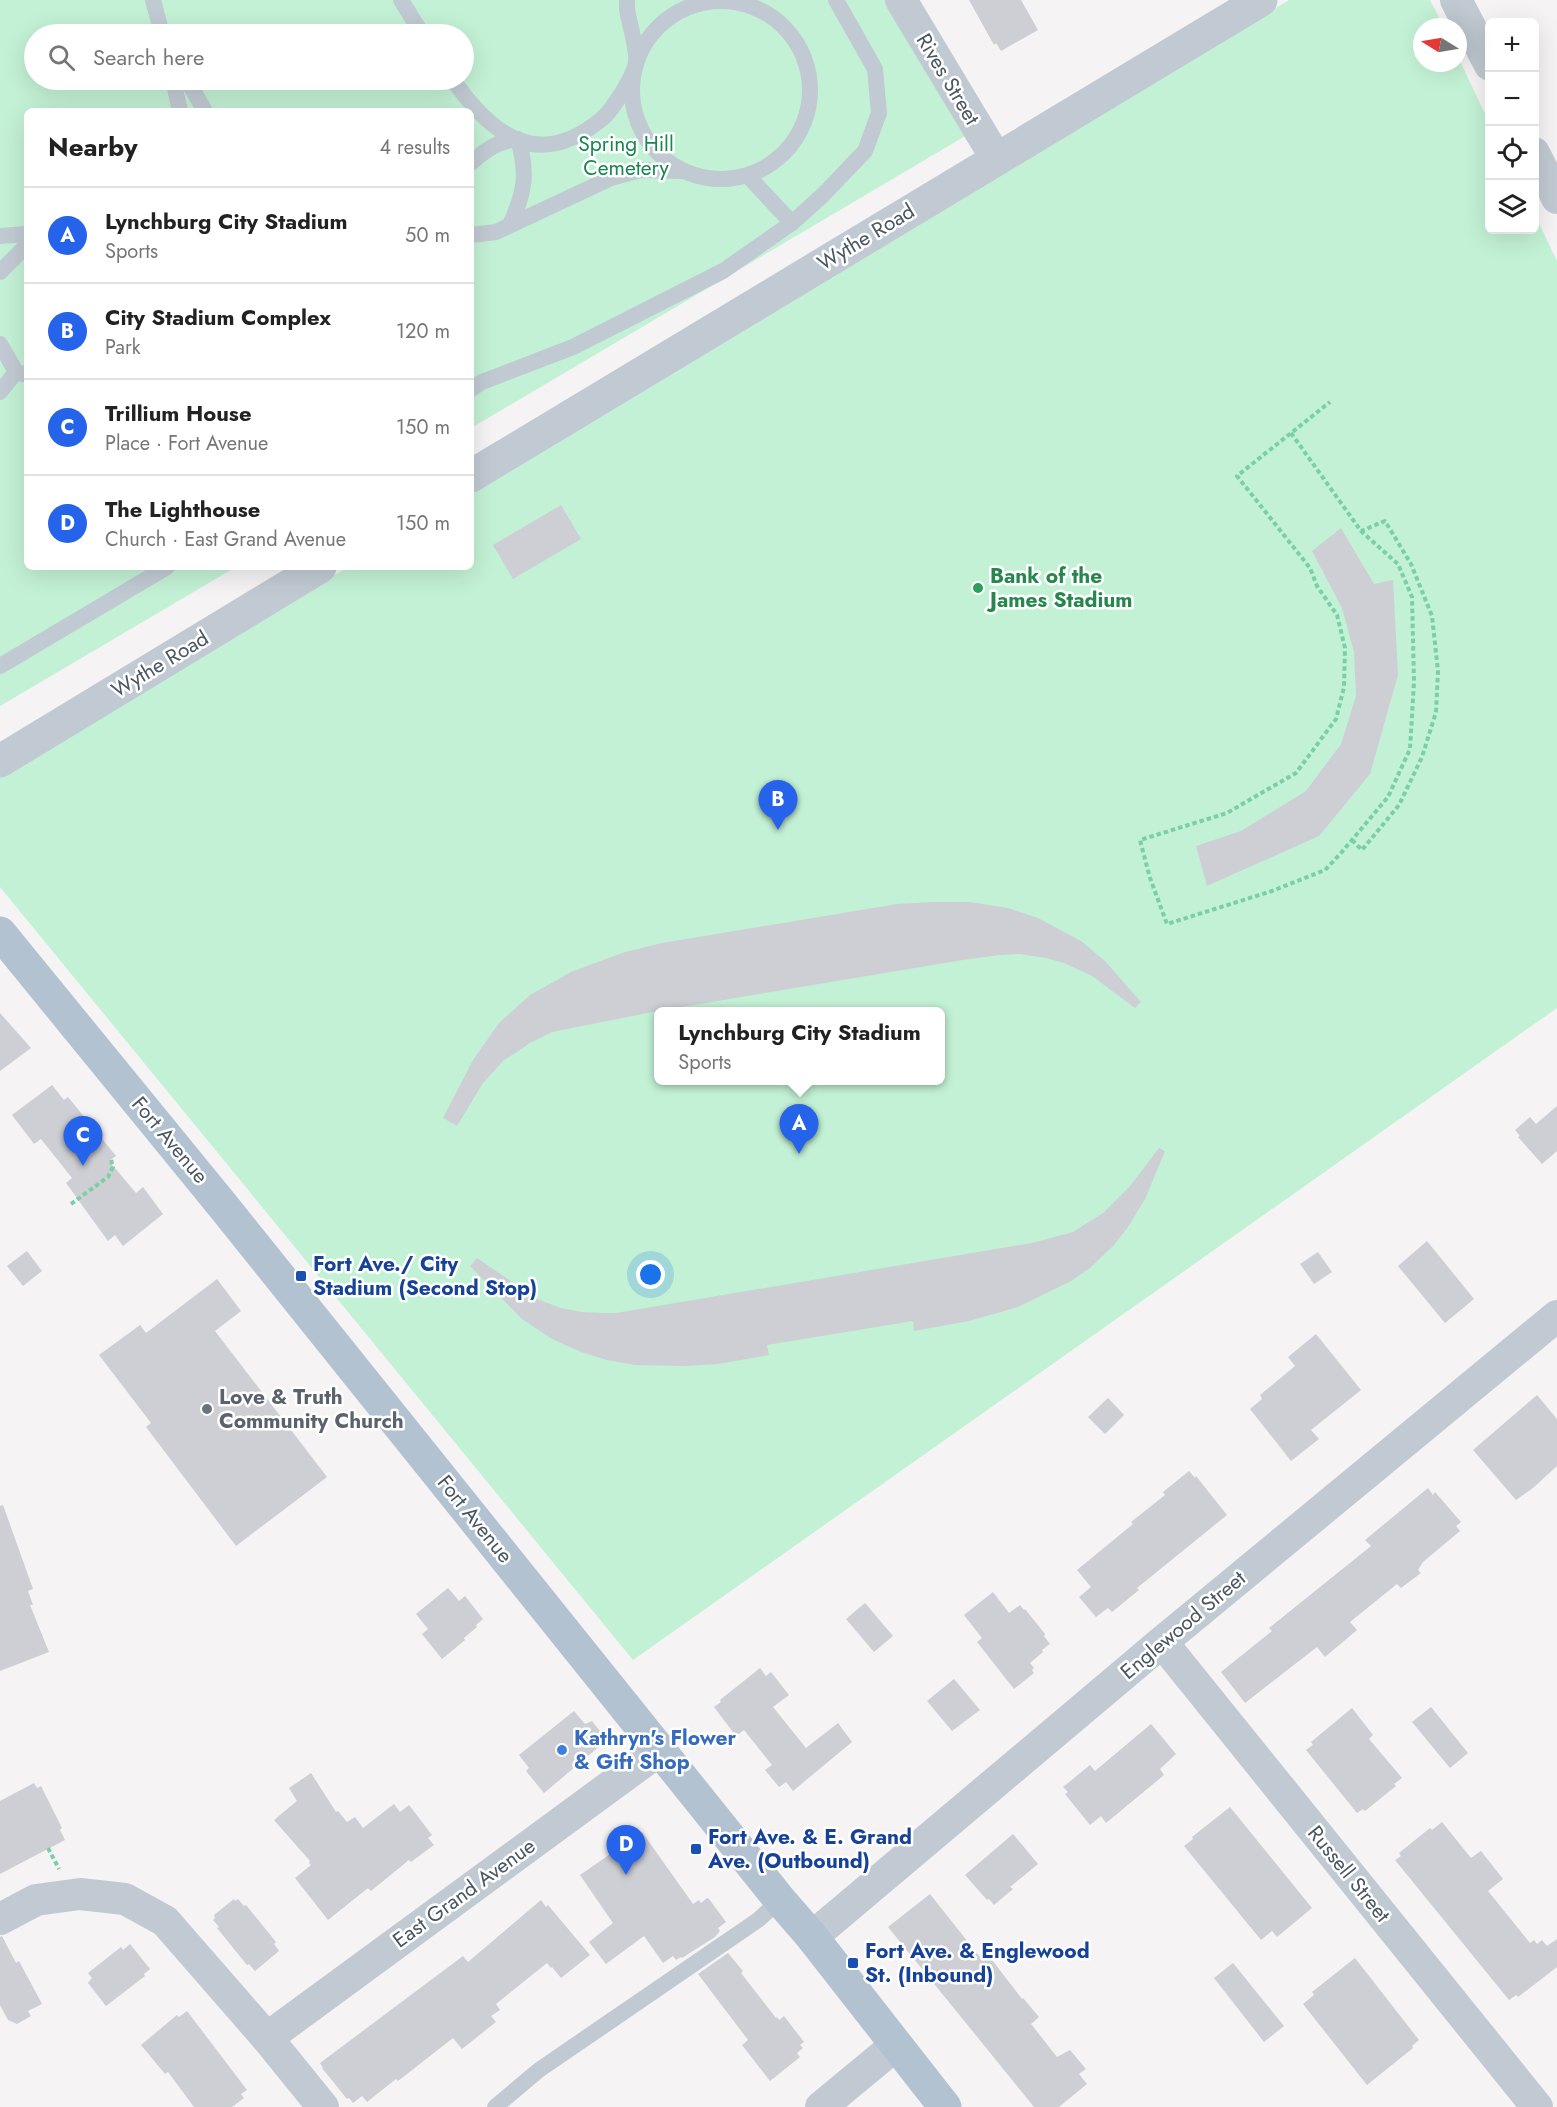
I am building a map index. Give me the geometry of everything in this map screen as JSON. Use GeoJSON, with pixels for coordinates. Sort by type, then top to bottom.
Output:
{"type":"FeatureCollection","features":[{"type":"Feature","properties":{"kind":"main road","name":"Fort Avenue"},"geometry":{"type":"LineString","coordinates":[[0,933],[224,1206],[812,1937],[945,2107]]}},
{"type":"Feature","properties":{"kind":"street","name":"Rives Street"},"geometry":{"type":"LineString","coordinates":[[901,0],[996,158]]}},
{"type":"Feature","properties":{"kind":"street","name":"Wythe Road"},"geometry":{"type":"LineString","coordinates":[[474,474],[1261,0]]}},
{"type":"Feature","properties":{"kind":"street"},"geometry":{"type":"LineString","coordinates":[[1456,0],[1485,55]]}},
{"type":"Feature","properties":{"kind":"street"},"geometry":{"type":"LineString","coordinates":[[1539,163],[1557,198]]}},
{"type":"Feature","properties":{"kind":"street","name":"Wythe Road"},"geometry":{"type":"LineString","coordinates":[[0,761],[315,570]]}},
{"type":"Feature","properties":{"kind":"street","name":"Englewood Street"},"geometry":{"type":"LineString","coordinates":[[812,1937],[1162,1642],[1557,1316]]}},
{"type":"Feature","properties":{"kind":"street","name":"Russell Street"},"geometry":{"type":"LineString","coordinates":[[1162,1642],[1537,2107]]}},
{"type":"Feature","properties":{"kind":"street","name":"East Grand Avenue"},"geometry":{"type":"LineString","coordinates":[[267,2038],[661,1749]]}},
{"type":"Feature","properties":{"kind":"street"},"geometry":{"type":"LineString","coordinates":[[0,1919],[36,1900],[80,1894],[125,1899],[165,1921],[267,2038],[323,2107]]}},
{"type":"Feature","properties":{"kind":"street"},"geometry":{"type":"LineString","coordinates":[[821,2107],[896,2045]]}},
{"type":"Feature","properties":{"kind":"lane"},"geometry":{"type":"LineString","coordinates":[[153,0],[159,24]]}},
{"type":"Feature","properties":{"kind":"lane"},"geometry":{"type":"LineString","coordinates":[[401,0],[416,24]]}},
{"type":"Feature","properties":{"kind":"lane"},"geometry":{"type":"LineString","coordinates":[[627,0],[636,64],[632,89],[636,114],[646,138],[662,157],[683,171]]}},
{"type":"Feature","properties":{"kind":"lane"},"geometry":{"type":"LineString","coordinates":[[461,90],[482,117],[503,133],[526,143],[546,146],[568,140],[592,127],[612,110],[648,39],[666,20],[690,6],[717,0],[744,3],[769,14],[791,33]]}},
{"type":"Feature","properties":{"kind":"lane"},"geometry":{"type":"LineString","coordinates":[[474,235],[496,231],[611,178],[640,170],[683,171],[715,180],[748,176],[774,163],[794,142],[807,116],[811,87],[805,58],[770,0]]}},
{"type":"Feature","properties":{"kind":"lane"},"geometry":{"type":"LineString","coordinates":[[474,388],[573,347],[723,271],[792,222],[824,195],[865,151],[879,113],[875,69],[836,0]]}},
{"type":"Feature","properties":{"kind":"lane"},"geometry":{"type":"LineString","coordinates":[[176,90],[179,108]]}},
{"type":"Feature","properties":{"kind":"lane"},"geometry":{"type":"LineString","coordinates":[[193,90],[203,108]]}},
{"type":"Feature","properties":{"kind":"lane"},"geometry":{"type":"LineString","coordinates":[[474,160],[485,150],[505,141],[518,139]]}},
{"type":"Feature","properties":{"kind":"lane"},"geometry":{"type":"LineString","coordinates":[[510,225],[520,204],[525,181],[524,160],[518,139]]}},
{"type":"Feature","properties":{"kind":"lane"},"geometry":{"type":"LineString","coordinates":[[748,176],[792,222]]}},
{"type":"Feature","properties":{"kind":"lane"},"geometry":{"type":"LineString","coordinates":[[0,236],[24,234]]}},
{"type":"Feature","properties":{"kind":"lane"},"geometry":{"type":"LineString","coordinates":[[0,272],[24,248]]}},
{"type":"Feature","properties":{"kind":"lane"},"geometry":{"type":"LineString","coordinates":[[0,344],[22,374],[0,392]]}},
{"type":"Feature","properties":{"kind":"lane"},"geometry":{"type":"LineString","coordinates":[[474,378],[497,377]]}},
{"type":"Feature","properties":{"kind":"lane"},"geometry":{"type":"LineString","coordinates":[[0,666],[162,570]]}},
{"type":"Feature","properties":{"kind":"lane"},"geometry":{"type":"LineString","coordinates":[[495,2107],[539,2070],[758,1920],[780,1900]]}},
{"type":"Feature","properties":{"kind":"path"},"geometry":{"type":"LineString","coordinates":[[1291,433],[1361,531],[1398,564],[1412,597],[1414,682],[1410,749],[1388,797],[1325,870],[1272,891],[1167,924],[1150,878],[1140,840],[1227,813],[1296,773],[1336,719],[1344,687],[1345,648],[1337,615],[1317,586],[1310,568],[1237,476],[1291,433],[1330,402]]}},
{"type":"Feature","properties":{"kind":"path"},"geometry":{"type":"LineString","coordinates":[[1352,840],[1362,850],[1399,805],[1422,757],[1436,712],[1438,671],[1432,616],[1411,564],[1385,521],[1361,531]]}},
{"type":"Feature","properties":{"kind":"path"},"geometry":{"type":"LineString","coordinates":[[70,1204],[108,1177],[113,1167],[111,1160]]}},
{"type":"Feature","properties":{"kind":"path"},"geometry":{"type":"LineString","coordinates":[[48,1848],[61,1872]]}},
{"type":"Feature","properties":{"kind":"green space","name":"Spring Hill Cemetery"},"geometry":{"type":"Polygon","coordinates":[[[0,0],[886,0],[967,135],[474,426],[474,108],[24,108],[24,570],[231,570],[0,706],[0,0]]]}},
{"type":"Feature","properties":{"kind":"green space"},"geometry":{"type":"Polygon","coordinates":[[[1289,0],[1430,0],[1439,18],[1413,18],[1413,72],[1465,72],[1485,114],[1485,234],[1539,234],[1539,223],[1557,261],[1557,1008],[633,1660],[0,887],[0,774],[343,570],[474,570],[474,492],[1289,0]]]}},
{"type":"Feature","properties":{"kind":"building"},"geometry":{"type":"Polygon","coordinates":[[[969,0],[1021,0],[1038,30],[1001,51],[996,43],[994,45],[969,0]]]}},
{"type":"Feature","properties":{"kind":"building"},"geometry":{"type":"Polygon","coordinates":[[[561,505],[581,539],[513,579],[493,545],[561,505]]]}},
{"type":"Feature","properties":{"kind":"building"},"geometry":{"type":"Polygon","coordinates":[[[1341,528],[1374,584],[1393,580],[1398,675],[1370,774],[1319,836],[1207,886],[1196,846],[1241,831],[1306,791],[1341,744],[1356,696],[1354,652],[1342,608],[1312,551],[1341,528]]]}},
{"type":"Feature","properties":{"kind":"building"},"geometry":{"type":"Polygon","coordinates":[[[970,902],[1008,908],[1038,918],[1081,941],[1105,961],[1141,1002],[1135,1008],[1092,976],[1064,963],[1020,954],[963,960],[682,1007],[654,1007],[654,1012],[552,1032],[530,1043],[503,1061],[483,1083],[457,1126],[443,1118],[473,1060],[499,1023],[530,995],[571,972],[625,952],[662,943],[897,904],[970,902]]]}},
{"type":"Feature","properties":{"kind":"building"},"geometry":{"type":"Polygon","coordinates":[[[0,1013],[31,1048],[0,1071],[0,1013]]]}},
{"type":"Feature","properties":{"kind":"building"},"geometry":{"type":"Polygon","coordinates":[[[52,1085],[64,1100],[68,1097],[116,1156],[109,1161],[136,1193],[143,1187],[163,1214],[123,1246],[115,1235],[108,1241],[66,1183],[72,1178],[41,1139],[34,1144],[12,1115],[52,1085]]]}},
{"type":"Feature","properties":{"kind":"building"},"geometry":{"type":"Polygon","coordinates":[[[1557,1106],[1557,1151],[1542,1164],[1518,1137],[1520,1136],[1515,1130],[1530,1117],[1536,1124],[1557,1106]]]}},
{"type":"Feature","properties":{"kind":"building"},"geometry":{"type":"Polygon","coordinates":[[[1159,1148],[1165,1151],[1145,1199],[1114,1245],[1090,1268],[1071,1281],[1018,1307],[969,1321],[914,1331],[913,1321],[767,1345],[769,1355],[718,1364],[635,1365],[581,1352],[552,1339],[522,1319],[470,1266],[477,1258],[537,1299],[561,1308],[582,1312],[616,1313],[1032,1243],[1073,1232],[1103,1213],[1130,1186],[1159,1148]]]}},
{"type":"Feature","properties":{"kind":"building"},"geometry":{"type":"Polygon","coordinates":[[[1427,1241],[1474,1299],[1445,1323],[1398,1266],[1427,1241]]]}},
{"type":"Feature","properties":{"kind":"building"},"geometry":{"type":"Polygon","coordinates":[[[27,1251],[42,1271],[23,1286],[7,1266],[27,1251]]]}},
{"type":"Feature","properties":{"kind":"building"},"geometry":{"type":"Polygon","coordinates":[[[1318,1252],[1332,1272],[1314,1284],[1300,1264],[1318,1252]]]}},
{"type":"Feature","properties":{"kind":"building","name":"Love & Truth Community Church"},"geometry":{"type":"Polygon","coordinates":[[[217,1279],[241,1311],[215,1331],[327,1477],[236,1546],[146,1427],[151,1423],[99,1355],[140,1325],[146,1333],[217,1279]]]}},
{"type":"Feature","properties":{"kind":"building"},"geometry":{"type":"Polygon","coordinates":[[[1316,1334],[1361,1390],[1311,1430],[1319,1439],[1291,1461],[1250,1409],[1262,1399],[1260,1395],[1295,1366],[1288,1357],[1316,1334]]]}},
{"type":"Feature","properties":{"kind":"building"},"geometry":{"type":"Polygon","coordinates":[[[1537,1395],[1557,1419],[1557,1466],[1516,1500],[1473,1450],[1537,1395]]]}},
{"type":"Feature","properties":{"kind":"building"},"geometry":{"type":"Polygon","coordinates":[[[1108,1398],[1124,1415],[1105,1434],[1088,1417],[1108,1398]]]}},
{"type":"Feature","properties":{"kind":"building"},"geometry":{"type":"Polygon","coordinates":[[[1189,1471],[1195,1478],[1196,1476],[1227,1515],[1137,1588],[1139,1590],[1112,1612],[1108,1608],[1096,1617],[1079,1597],[1091,1587],[1077,1570],[1133,1524],[1131,1522],[1165,1495],[1163,1492],[1189,1471]]]}},
{"type":"Feature","properties":{"kind":"building"},"geometry":{"type":"Polygon","coordinates":[[[1428,1488],[1433,1495],[1435,1492],[1461,1522],[1456,1526],[1460,1531],[1423,1562],[1418,1570],[1421,1573],[1401,1588],[1397,1584],[1350,1622],[1357,1630],[1325,1657],[1317,1647],[1245,1703],[1221,1672],[1272,1631],[1269,1628],[1371,1546],[1365,1540],[1428,1488]]]}},
{"type":"Feature","properties":{"kind":"building"},"geometry":{"type":"Polygon","coordinates":[[[3,1505],[33,1589],[28,1591],[33,1605],[30,1605],[49,1652],[0,1671],[0,1506],[3,1505]]]}},
{"type":"Feature","properties":{"kind":"building"},"geometry":{"type":"Polygon","coordinates":[[[448,1588],[459,1601],[465,1596],[483,1619],[464,1638],[465,1640],[442,1659],[422,1634],[428,1629],[416,1614],[448,1588]]]}},
{"type":"Feature","properties":{"kind":"building"},"geometry":{"type":"Polygon","coordinates":[[[993,1592],[1009,1613],[1020,1605],[1025,1609],[1050,1644],[1030,1663],[1034,1668],[1032,1670],[1034,1673],[1014,1689],[977,1642],[982,1638],[964,1615],[993,1592]]]}},
{"type":"Feature","properties":{"kind":"building"},"geometry":{"type":"Polygon","coordinates":[[[865,1603],[893,1636],[874,1652],[846,1619],[865,1603]]]}},
{"type":"Feature","properties":{"kind":"building"},"geometry":{"type":"Polygon","coordinates":[[[760,1668],[766,1676],[771,1672],[789,1695],[773,1707],[806,1748],[838,1723],[852,1742],[793,1791],[786,1782],[779,1787],[765,1770],[772,1765],[744,1730],[736,1736],[714,1707],[760,1668]]]}},
{"type":"Feature","properties":{"kind":"building"},"geometry":{"type":"Polygon","coordinates":[[[954,1679],[980,1710],[952,1731],[927,1701],[954,1679]]]}},
{"type":"Feature","properties":{"kind":"building"},"geometry":{"type":"Polygon","coordinates":[[[1431,1707],[1468,1753],[1450,1768],[1412,1722],[1431,1707]]]}},
{"type":"Feature","properties":{"kind":"building"},"geometry":{"type":"Polygon","coordinates":[[[1352,1708],[1373,1735],[1369,1739],[1402,1778],[1394,1784],[1396,1786],[1365,1811],[1363,1809],[1357,1813],[1306,1750],[1313,1745],[1311,1742],[1352,1708]]]}},
{"type":"Feature","properties":{"kind":"building","name":"Kathryn's Flower & Gift Shop"},"geometry":{"type":"Polygon","coordinates":[[[574,1711],[585,1724],[592,1721],[607,1740],[544,1793],[526,1771],[529,1768],[519,1755],[574,1711]]]}},
{"type":"Feature","properties":{"kind":"building"},"geometry":{"type":"Polygon","coordinates":[[[1151,1724],[1176,1754],[1160,1769],[1164,1775],[1106,1823],[1101,1816],[1090,1825],[1065,1794],[1068,1792],[1063,1787],[1090,1765],[1095,1771],[1151,1724]]]}},
{"type":"Feature","properties":{"kind":"building"},"geometry":{"type":"Polygon","coordinates":[[[311,1773],[336,1812],[338,1811],[347,1822],[355,1817],[363,1828],[394,1804],[400,1812],[409,1805],[432,1835],[428,1838],[434,1845],[411,1862],[409,1860],[371,1891],[368,1888],[328,1920],[295,1878],[311,1865],[310,1861],[274,1820],[297,1801],[289,1788],[311,1773]]]}},
{"type":"Feature","properties":{"kind":"building"},"geometry":{"type":"Polygon","coordinates":[[[34,1783],[37,1788],[41,1786],[62,1828],[60,1830],[65,1840],[0,1874],[0,1801],[34,1783]]]}},
{"type":"Feature","properties":{"kind":"building"},"geometry":{"type":"Polygon","coordinates":[[[1230,1807],[1312,1908],[1277,1937],[1272,1931],[1261,1940],[1184,1846],[1230,1807]]]}},
{"type":"Feature","properties":{"kind":"building"},"geometry":{"type":"Polygon","coordinates":[[[1442,1822],[1471,1858],[1481,1851],[1503,1879],[1488,1891],[1530,1943],[1534,1940],[1537,1944],[1542,1940],[1547,1946],[1557,1939],[1557,1967],[1518,1997],[1516,1995],[1509,2000],[1395,1860],[1401,1856],[1399,1853],[1430,1828],[1432,1830],[1442,1822]]]}},
{"type":"Feature","properties":{"kind":"building"},"geometry":{"type":"Polygon","coordinates":[[[642,1832],[693,1904],[699,1900],[701,1903],[709,1899],[726,1922],[718,1928],[720,1931],[715,1937],[682,1958],[676,1960],[673,1956],[663,1963],[644,1936],[606,1964],[589,1942],[613,1923],[580,1875],[642,1832]]]}},
{"type":"Feature","properties":{"kind":"building"},"geometry":{"type":"Polygon","coordinates":[[[1013,1834],[1038,1864],[1010,1887],[1013,1889],[994,1905],[965,1875],[1013,1834]]]}},
{"type":"Feature","properties":{"kind":"building"},"geometry":{"type":"Polygon","coordinates":[[[930,1894],[983,1961],[989,1956],[1039,2017],[1031,2024],[1057,2057],[1070,2050],[1086,2069],[1079,2074],[1087,2084],[1059,2107],[1034,2107],[888,1927],[930,1894]]]}},
{"type":"Feature","properties":{"kind":"building"},"geometry":{"type":"Polygon","coordinates":[[[234,1899],[246,1905],[276,1942],[274,1944],[279,1951],[255,1971],[249,1964],[247,1965],[213,1920],[214,1915],[234,1899]]]}},
{"type":"Feature","properties":{"kind":"building"},"geometry":{"type":"Polygon","coordinates":[[[541,1900],[546,1907],[548,1905],[590,1955],[561,1978],[547,1963],[496,2004],[500,2010],[491,2016],[496,2022],[462,2049],[453,2038],[367,2102],[362,2096],[353,2103],[349,2098],[347,2099],[320,2063],[463,1956],[468,1962],[541,1900]]]}},
{"type":"Feature","properties":{"kind":"building"},"geometry":{"type":"Polygon","coordinates":[[[2,1936],[16,1963],[19,1961],[42,2004],[28,2011],[31,2016],[17,2024],[8,2020],[0,2005],[0,1937],[2,1936]]]}},
{"type":"Feature","properties":{"kind":"building"},"geometry":{"type":"Polygon","coordinates":[[[130,1944],[150,1969],[144,1974],[145,1976],[106,2006],[88,1983],[92,1978],[88,1973],[121,1947],[123,1950],[130,1944]]]}},
{"type":"Feature","properties":{"kind":"building"},"geometry":{"type":"Polygon","coordinates":[[[728,1953],[776,2018],[779,2020],[784,2016],[804,2042],[800,2045],[803,2048],[797,2053],[800,2057],[770,2081],[742,2045],[748,2040],[698,1974],[728,1953]]]}},
{"type":"Feature","properties":{"kind":"building"},"geometry":{"type":"Polygon","coordinates":[[[1355,1958],[1419,2040],[1412,2046],[1413,2048],[1367,2085],[1303,2004],[1314,1995],[1312,1992],[1355,1958]]]}},
{"type":"Feature","properties":{"kind":"building"},"geometry":{"type":"Polygon","coordinates":[[[1233,1963],[1284,2026],[1264,2042],[1214,1978],[1233,1963]]]}},
{"type":"Feature","properties":{"kind":"building"},"geometry":{"type":"Polygon","coordinates":[[[187,2011],[247,2090],[241,2094],[244,2098],[232,2107],[194,2107],[168,2072],[165,2074],[141,2045],[177,2015],[179,2017],[187,2011]]]}},
{"type":"Feature","properties":{"kind":"place","name":"Bank of the James Stadium"},"geometry":{"type":"Point","coordinates":[978,588]}},
{"type":"Feature","properties":{"kind":"place","name":"City Stadium Complex"},"geometry":{"type":"Point","coordinates":[778,830]}},
{"type":"Feature","properties":{"kind":"place","name":"Lynchburg City Stadium"},"geometry":{"type":"Point","coordinates":[799,1154]}},
{"type":"Feature","properties":{"kind":"place","name":"Trillium House"},"geometry":{"type":"Point","coordinates":[83,1166]}},
{"type":"Feature","properties":{"kind":"place","name":"Fort Ave./ City Stadium (Second Stop)"},"geometry":{"type":"Point","coordinates":[301,1276]}},
{"type":"Feature","properties":{"kind":"place","name":"Love & Truth Community Church"},"geometry":{"type":"Point","coordinates":[207,1409]}},
{"type":"Feature","properties":{"kind":"place","name":"Kathryn's Flower & Gift Shop"},"geometry":{"type":"Point","coordinates":[562,1750]}},
{"type":"Feature","properties":{"kind":"place","name":"Fort Ave. & E. Grand Ave. (Outbound)"},"geometry":{"type":"Point","coordinates":[696,1849]}},
{"type":"Feature","properties":{"kind":"place","name":"The Lighthouse"},"geometry":{"type":"Point","coordinates":[626,1875]}},
{"type":"Feature","properties":{"kind":"place","name":"Fort Ave. & Englewood St. (Inbound)"},"geometry":{"type":"Point","coordinates":[853,1963]}}]}
